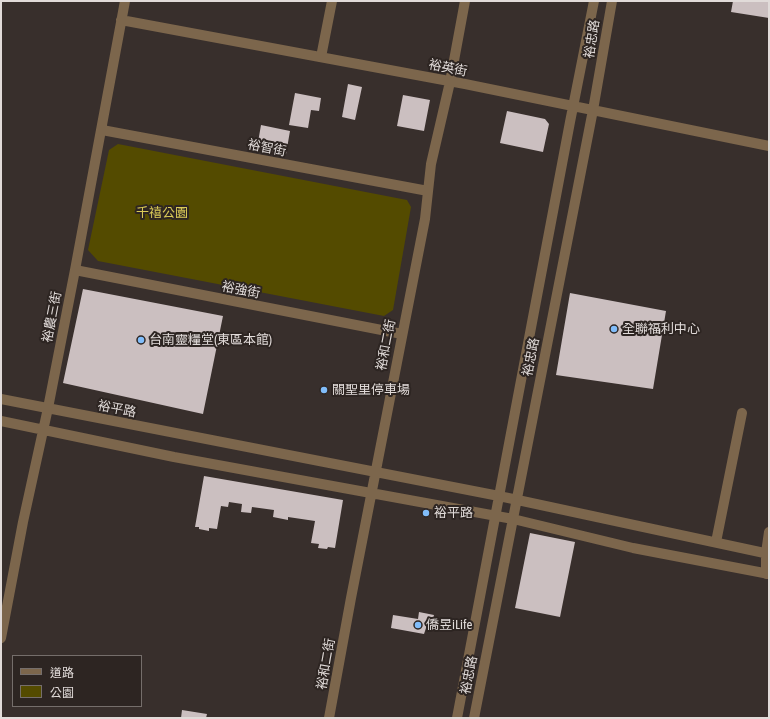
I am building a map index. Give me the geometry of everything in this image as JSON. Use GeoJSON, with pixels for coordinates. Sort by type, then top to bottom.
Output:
{"type":"FeatureCollection","features":[{"type":"Feature","properties":{"kind":"street","name":"裕農三街"},"geometry":{"type":"LineString","coordinates":[[1,638],[21,529],[48,408],[75,270],[125,1]]}},
{"type":"Feature","properties":{"kind":"street"},"geometry":{"type":"LineString","coordinates":[[321,58],[332,1]]}},
{"type":"Feature","properties":{"kind":"street","name":"裕和二街"},"geometry":{"type":"LineString","coordinates":[[329,718],[375,472],[425,219],[431,164],[450,82],[465,1]]}},
{"type":"Feature","properties":{"kind":"street","name":"裕忠路"},"geometry":{"type":"LineString","coordinates":[[457,718],[594,1]]}},
{"type":"Feature","properties":{"kind":"street","name":"裕忠路"},"geometry":{"type":"LineString","coordinates":[[474,718],[593,110],[612,1]]}},
{"type":"Feature","properties":{"kind":"street","name":"裕英街"},"geometry":{"type":"LineString","coordinates":[[121,20],[450,82],[769,146]]}},
{"type":"Feature","properties":{"kind":"street","name":"裕智街"},"geometry":{"type":"LineString","coordinates":[[102,130],[428,191]]}},
{"type":"Feature","properties":{"kind":"street","name":"裕強街"},"geometry":{"type":"LineString","coordinates":[[75,270],[402,334]]}},
{"type":"Feature","properties":{"kind":"street","name":"裕平路"},"geometry":{"type":"LineString","coordinates":[[1,399],[499,496],[768,553]]}},
{"type":"Feature","properties":{"kind":"street"},"geometry":{"type":"LineString","coordinates":[[716,542],[742,413]]}},
{"type":"Feature","properties":{"kind":"street"},"geometry":{"type":"LineString","coordinates":[[1,421],[174,456],[512,519],[633,548],[768,574],[769,532]]}},
{"type":"Feature","properties":{"kind":"green space","name":"千禧公園"},"geometry":{"type":"Polygon","coordinates":[[[118,144],[407,200],[411,207],[393,310],[384,316],[98,261],[88,250],[109,150],[118,144]]]}},
{"type":"Feature","properties":{"kind":"building"},"geometry":{"type":"Polygon","coordinates":[[[733,1],[769,1],[769,18],[731,12],[733,1]]]}},
{"type":"Feature","properties":{"kind":"building"},"geometry":{"type":"Polygon","coordinates":[[[348,84],[362,87],[355,120],[342,117],[348,84]]]}},
{"type":"Feature","properties":{"kind":"building"},"geometry":{"type":"Polygon","coordinates":[[[295,93],[321,98],[319,111],[311,110],[308,128],[289,125],[295,93]]]}},
{"type":"Feature","properties":{"kind":"building"},"geometry":{"type":"Polygon","coordinates":[[[403,95],[430,100],[424,131],[397,126],[403,95]]]}},
{"type":"Feature","properties":{"kind":"building"},"geometry":{"type":"Polygon","coordinates":[[[507,111],[545,119],[549,124],[543,152],[500,143],[507,111]]]}},
{"type":"Feature","properties":{"kind":"building"},"geometry":{"type":"Polygon","coordinates":[[[261,125],[290,131],[286,154],[257,148],[261,125]]]}},
{"type":"Feature","properties":{"kind":"building"},"geometry":{"type":"Polygon","coordinates":[[[83,289],[223,316],[203,414],[63,383],[83,289]]]}},
{"type":"Feature","properties":{"kind":"building","name":"全聯福利中心"},"geometry":{"type":"Polygon","coordinates":[[[570,293],[666,311],[653,389],[556,375],[570,293]]]}},
{"type":"Feature","properties":{"kind":"building"},"geometry":{"type":"Polygon","coordinates":[[[204,476],[343,500],[335,548],[318,548],[319,544],[311,543],[315,521],[288,517],[288,520],[273,517],[274,510],[252,507],[251,513],[241,512],[242,504],[229,502],[228,507],[221,506],[217,529],[209,528],[209,531],[195,527],[204,476]]]}},
{"type":"Feature","properties":{"kind":"building"},"geometry":{"type":"Polygon","coordinates":[[[530,533],[575,542],[560,617],[515,608],[530,533]]]}},
{"type":"Feature","properties":{"kind":"building","name":"僑昱iLife"},"geometry":{"type":"Polygon","coordinates":[[[419,612],[434,615],[433,619],[446,622],[444,631],[426,628],[424,634],[391,628],[393,615],[418,619],[419,612]]]}},
{"type":"Feature","properties":{"kind":"building"},"geometry":{"type":"Polygon","coordinates":[[[182,710],[207,714],[206,718],[181,718],[182,710]]]}},
{"type":"Feature","properties":{"kind":"place","name":"全聯福利中心"},"geometry":{"type":"Point","coordinates":[614,329]}},
{"type":"Feature","properties":{"kind":"place","name":"台南靈糧堂(東區本館)"},"geometry":{"type":"Point","coordinates":[141,340]}},
{"type":"Feature","properties":{"kind":"place","name":"關聖里停車場"},"geometry":{"type":"Point","coordinates":[324,390]}},
{"type":"Feature","properties":{"kind":"place","name":"裕平路"},"geometry":{"type":"Point","coordinates":[426,513]}},
{"type":"Feature","properties":{"kind":"place","name":"僑昱iLife"},"geometry":{"type":"Point","coordinates":[418,625]}}]}
